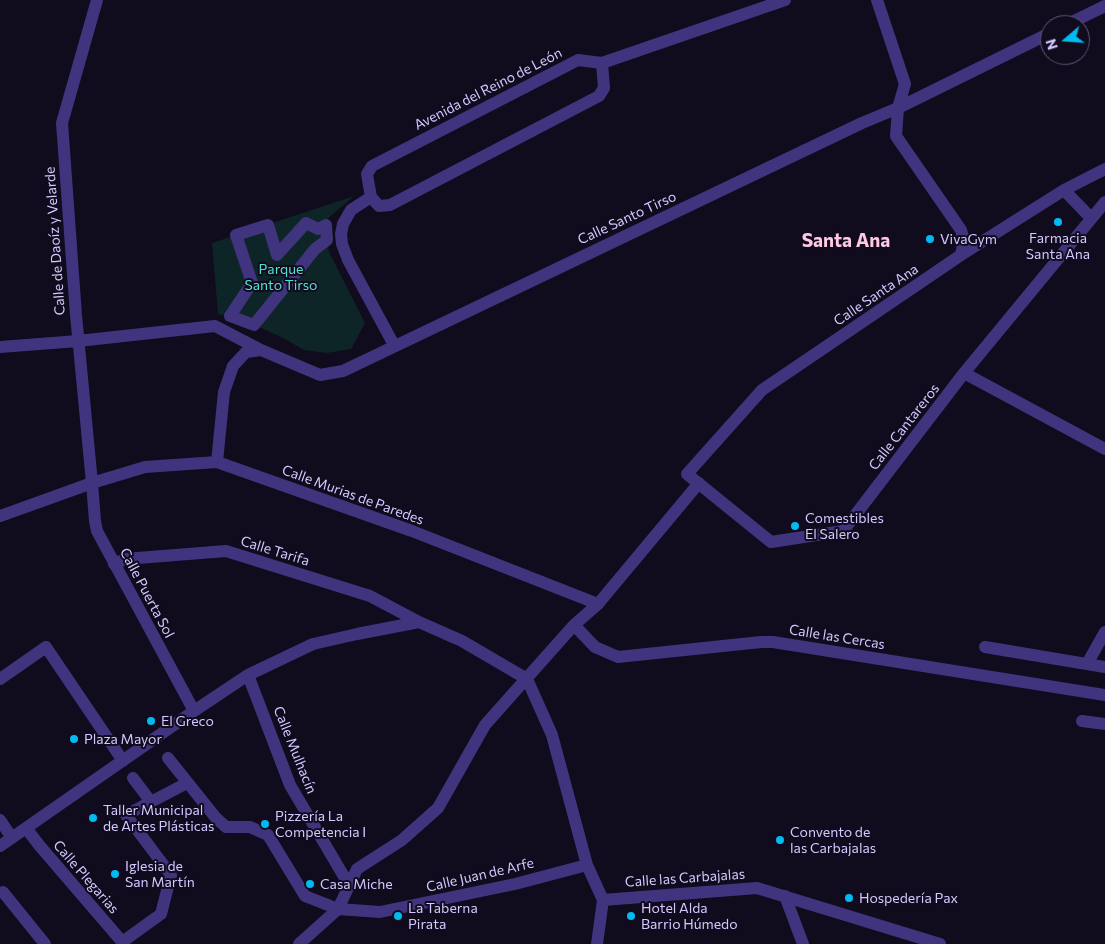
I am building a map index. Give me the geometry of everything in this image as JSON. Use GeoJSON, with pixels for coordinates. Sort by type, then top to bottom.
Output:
{"type":"FeatureCollection","features":[{"type":"Feature","properties":{"kind":"street","name":"Calle de Daoíz y Velarde"},"geometry":{"type":"LineString","coordinates":[[92,483],[78,341],[62,123],[97,0]]}},
{"type":"Feature","properties":{"kind":"street"},"geometry":{"type":"LineString","coordinates":[[394,345],[348,260],[342,244],[341,234],[351,210],[371,197],[378,206],[390,206],[599,96],[604,88],[602,63],[785,0]]}},
{"type":"Feature","properties":{"kind":"street"},"geometry":{"type":"LineString","coordinates":[[877,0],[905,84],[898,108],[896,136],[961,230],[964,240],[961,254]]}},
{"type":"Feature","properties":{"kind":"street"},"geometry":{"type":"LineString","coordinates":[[1087,15],[1105,6]]}},
{"type":"Feature","properties":{"kind":"street","name":"Calle Santo Tirso"},"geometry":{"type":"LineString","coordinates":[[78,341],[215,326],[261,350],[320,374],[343,371],[862,123],[898,108],[1040,38]]}},
{"type":"Feature","properties":{"kind":"street","name":"Avenida del Reino de León"},"geometry":{"type":"LineString","coordinates":[[371,197],[367,174],[372,166],[578,60],[602,63]]}},
{"type":"Feature","properties":{"kind":"street","name":"Calle Santa Ana"},"geometry":{"type":"LineString","coordinates":[[687,474],[762,390],[961,254],[1064,190],[1105,169]]}},
{"type":"Feature","properties":{"kind":"street"},"geometry":{"type":"LineString","coordinates":[[1064,190],[1091,218]]}},
{"type":"Feature","properties":{"kind":"street","name":"Calle Cantareros"},"geometry":{"type":"LineString","coordinates":[[687,474],[772,542],[843,531],[964,373],[1105,202]]}},
{"type":"Feature","properties":{"kind":"street"},"geometry":{"type":"LineString","coordinates":[[306,223],[318,229],[326,225],[327,240],[316,249],[254,326],[230,316],[252,282],[236,235],[268,224],[277,255],[306,223]]}},
{"type":"Feature","properties":{"kind":"street"},"geometry":{"type":"LineString","coordinates":[[0,347],[78,341]]}},
{"type":"Feature","properties":{"kind":"street"},"geometry":{"type":"LineString","coordinates":[[217,462],[224,392],[234,366],[246,352],[261,350]]}},
{"type":"Feature","properties":{"kind":"street"},"geometry":{"type":"LineString","coordinates":[[964,373],[1105,449]]}},
{"type":"Feature","properties":{"kind":"street","name":"Calle Murias de Paredes"},"geometry":{"type":"LineString","coordinates":[[0,516],[92,483],[145,467],[217,462],[412,531],[598,604]]}},
{"type":"Feature","properties":{"kind":"street","name":"Calle Puerta Sol"},"geometry":{"type":"LineString","coordinates":[[92,483],[97,531],[194,711]]}},
{"type":"Feature","properties":{"kind":"street"},"geometry":{"type":"LineString","coordinates":[[300,944],[338,909],[357,869],[402,840],[438,808],[485,725],[574,624],[598,604],[699,483]]}},
{"type":"Feature","properties":{"kind":"street","name":"Calle Tarifa"},"geometry":{"type":"LineString","coordinates":[[114,564],[125,560],[226,551],[370,596],[419,622],[462,641],[527,679]]}},
{"type":"Feature","properties":{"kind":"street"},"geometry":{"type":"LineString","coordinates":[[0,846],[248,675],[313,644],[419,622]]}},
{"type":"Feature","properties":{"kind":"street","name":"Calle las Cercas"},"geometry":{"type":"LineString","coordinates":[[574,624],[595,647],[618,657],[774,642],[1105,695]]}},
{"type":"Feature","properties":{"kind":"street"},"geometry":{"type":"LineString","coordinates":[[1087,664],[1105,632]]}},
{"type":"Feature","properties":{"kind":"street"},"geometry":{"type":"LineString","coordinates":[[0,678],[46,647],[123,761]]}},
{"type":"Feature","properties":{"kind":"street"},"geometry":{"type":"LineString","coordinates":[[985,647],[1105,667]]}},
{"type":"Feature","properties":{"kind":"street","name":"Calle Mulhacín"},"geometry":{"type":"LineString","coordinates":[[248,675],[290,786],[349,885]]}},
{"type":"Feature","properties":{"kind":"street"},"geometry":{"type":"LineString","coordinates":[[527,679],[552,735],[587,865],[602,900],[597,944]]}},
{"type":"Feature","properties":{"kind":"street"},"geometry":{"type":"LineString","coordinates":[[1082,721],[1105,724]]}},
{"type":"Feature","properties":{"kind":"street"},"geometry":{"type":"LineString","coordinates":[[123,943],[161,914],[171,875],[126,815],[187,783],[168,758]]}},
{"type":"Feature","properties":{"kind":"street"},"geometry":{"type":"LineString","coordinates":[[133,778],[151,802]]}},
{"type":"Feature","properties":{"kind":"street","name":"Calle Juan de Arfe"},"geometry":{"type":"LineString","coordinates":[[187,783],[216,818],[226,827],[250,827],[268,835],[305,896],[338,909],[380,912],[515,884],[587,865]]}},
{"type":"Feature","properties":{"kind":"street"},"geometry":{"type":"LineString","coordinates":[[0,820],[12,838]]}},
{"type":"Feature","properties":{"kind":"street","name":"Calle Plegarias"},"geometry":{"type":"LineString","coordinates":[[26,828],[42,850],[123,943]]}},
{"type":"Feature","properties":{"kind":"street","name":"Calle las Carbajalas"},"geometry":{"type":"LineString","coordinates":[[602,900],[757,888],[769,890],[940,944]]}},
{"type":"Feature","properties":{"kind":"street"},"geometry":{"type":"LineString","coordinates":[[3,892],[45,944]]}},
{"type":"Feature","properties":{"kind":"street"},"geometry":{"type":"LineString","coordinates":[[785,896],[803,944]]}},
{"type":"Feature","properties":{"kind":"green space","name":"Parque Santo Tirso"},"geometry":{"type":"Polygon","coordinates":[[[354,196],[326,220],[329,252],[365,323],[351,349],[327,353],[304,350],[237,317],[218,314],[212,243],[354,196]]]}},
{"type":"Feature","properties":{"kind":"place","name":"Farmacia Santa Ana"},"geometry":{"type":"Point","coordinates":[1058,222]}},
{"type":"Feature","properties":{"kind":"place","name":"VivaGym"},"geometry":{"type":"Point","coordinates":[930,239]}},
{"type":"Feature","properties":{"kind":"place","name":"Comestibles El Salero"},"geometry":{"type":"Point","coordinates":[795,526]}},
{"type":"Feature","properties":{"kind":"place","name":"El Greco"},"geometry":{"type":"Point","coordinates":[151,721]}},
{"type":"Feature","properties":{"kind":"place","name":"Plaza Mayor"},"geometry":{"type":"Point","coordinates":[74,739]}},
{"type":"Feature","properties":{"kind":"place","name":"Taller Municipal de Artes Plásticas"},"geometry":{"type":"Point","coordinates":[93,818]}},
{"type":"Feature","properties":{"kind":"place","name":"Pizzería La Competencia I"},"geometry":{"type":"Point","coordinates":[265,824]}},
{"type":"Feature","properties":{"kind":"place","name":"Convento de las Carbajalas"},"geometry":{"type":"Point","coordinates":[780,840]}},
{"type":"Feature","properties":{"kind":"place","name":"Iglesia de San Martín"},"geometry":{"type":"Point","coordinates":[115,874]}},
{"type":"Feature","properties":{"kind":"place","name":"Casa Miche"},"geometry":{"type":"Point","coordinates":[310,884]}},
{"type":"Feature","properties":{"kind":"place","name":"Hospedería Pax"},"geometry":{"type":"Point","coordinates":[849,898]}},
{"type":"Feature","properties":{"kind":"place","name":"La Taberna Pirata"},"geometry":{"type":"Point","coordinates":[398,916]}},
{"type":"Feature","properties":{"kind":"place","name":"Hotel Alda Barrio Húmedo"},"geometry":{"type":"Point","coordinates":[631,916]}},
{"type":"Feature","properties":{"kind":"district","name":"Santa Ana"},"geometry":{"type":"Point","coordinates":[846,241]}}]}
